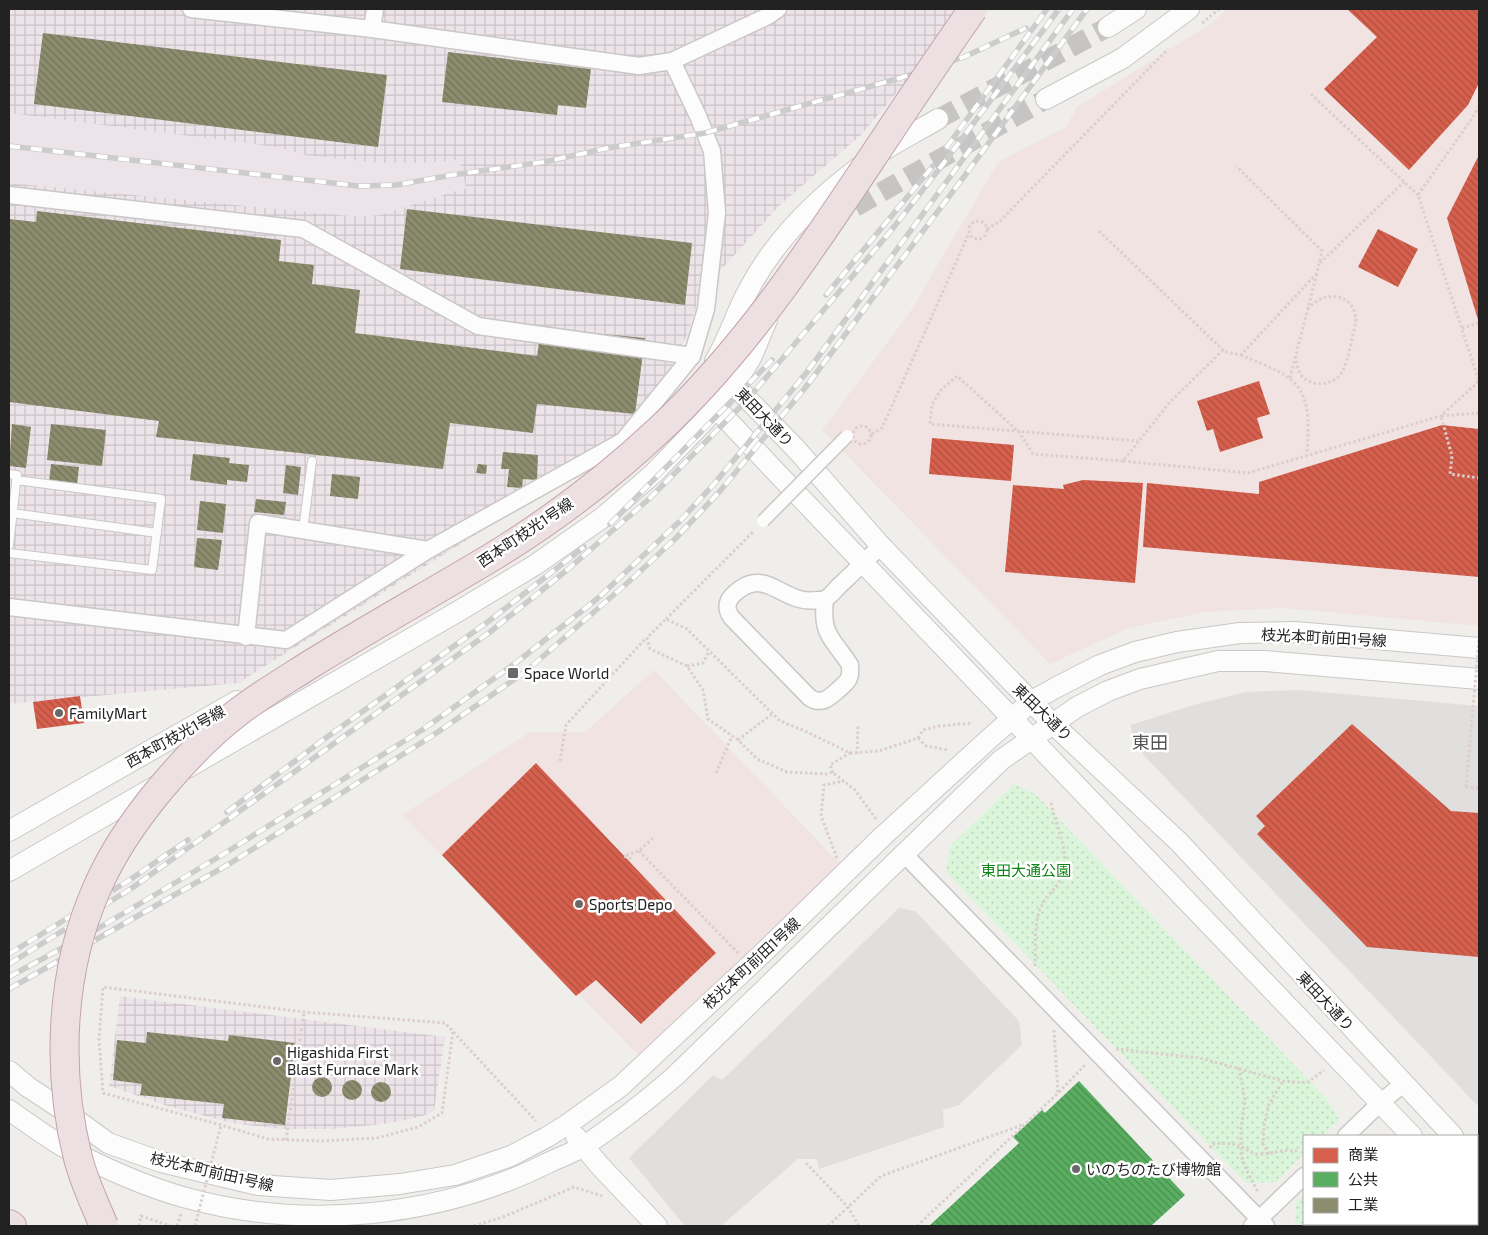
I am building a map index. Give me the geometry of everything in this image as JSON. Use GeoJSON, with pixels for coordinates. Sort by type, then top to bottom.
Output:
{"type":"FeatureCollection","features":[{"type":"Feature","properties":{"kind":"highway"},"geometry":{"type":"LineString","coordinates":[[104,1226],[78,1161],[71,1124],[64,1053],[66,1013],[71,975],[82,928],[96,890],[112,858],[152,799],[180,765],[236,713],[272,688],[495,555],[537,527],[615,469],[661,428],[703,386],[770,304],[823,232],[973,9]]}},
{"type":"Feature","properties":{"kind":"highway"},"geometry":{"type":"LineString","coordinates":[[877,150],[988,9]]}},
{"type":"Feature","properties":{"kind":"highway"},"geometry":{"type":"LineString","coordinates":[[122,1226],[99,1176],[88,1139],[80,1097],[76,1058],[78,1015],[84,972],[94,933],[108,898],[127,863],[157,817],[191,772],[223,737],[256,708],[347,642]]}},
{"type":"Feature","properties":{"kind":"street"},"geometry":{"type":"LineString","coordinates":[[191,9],[372,29],[639,66],[672,61],[768,16],[778,9]]}},
{"type":"Feature","properties":{"kind":"street"},"geometry":{"type":"LineString","coordinates":[[372,29],[374,9]]}},
{"type":"Feature","properties":{"kind":"street"},"geometry":{"type":"LineString","coordinates":[[1108,27],[1136,9]]}},
{"type":"Feature","properties":{"kind":"street"},"geometry":{"type":"LineString","coordinates":[[1046,99],[1123,58],[1189,9]]}},
{"type":"Feature","properties":{"kind":"street"},"geometry":{"type":"LineString","coordinates":[[9,607],[286,640],[428,550],[623,441],[692,356],[706,309],[717,213],[712,152],[698,116],[672,61]]}},
{"type":"Feature","properties":{"kind":"street","name":"西本町枝光1号線"},"geometry":{"type":"LineString","coordinates":[[9,830],[465,572],[560,509],[602,478],[653,434],[706,377],[719,355],[748,289],[793,226],[841,181],[877,154],[938,119]]}},
{"type":"Feature","properties":{"kind":"street"},"geometry":{"type":"LineString","coordinates":[[9,195],[303,229],[478,326],[692,356]]}},
{"type":"Feature","properties":{"kind":"street","name":"西本町枝光1号線"},"geometry":{"type":"LineString","coordinates":[[9,871],[431,627],[535,565],[602,518],[654,473],[716,408],[734,385],[752,356],[794,259],[824,228],[855,207]]}},
{"type":"Feature","properties":{"kind":"street","name":"東田大通り"},"geometry":{"type":"LineString","coordinates":[[706,377],[734,385],[797,450],[881,546],[1053,724],[1179,842],[1452,1135]]}},
{"type":"Feature","properties":{"kind":"street","name":"東田大通り"},"geometry":{"type":"LineString","coordinates":[[706,377],[716,408],[1010,719],[1031,738],[1411,1135]]}},
{"type":"Feature","properties":{"kind":"street"},"geometry":{"type":"LineString","coordinates":[[763,521],[847,436]]}},
{"type":"Feature","properties":{"kind":"street"},"geometry":{"type":"LineString","coordinates":[[246,636],[258,523],[428,550]]}},
{"type":"Feature","properties":{"kind":"street"},"geometry":{"type":"LineString","coordinates":[[825,599],[824,623],[827,633],[846,660],[851,672],[848,681],[830,697],[825,700],[814,701],[731,617],[727,607],[730,598],[746,585],[762,583],[795,599],[809,602],[825,599],[881,546]]}},
{"type":"Feature","properties":{"kind":"street","name":"枝光本町前田1号線"},"geometry":{"type":"LineString","coordinates":[[9,1071],[28,1087],[108,1143],[161,1162],[258,1185],[330,1190],[400,1184],[456,1175],[511,1156],[568,1124],[621,1086],[766,951],[883,836],[1010,719],[1032,701],[1057,687],[1100,666],[1136,652],[1177,642],[1240,633],[1295,632],[1479,648]]}},
{"type":"Feature","properties":{"kind":"street","name":"枝光本町前田1号線"},"geometry":{"type":"LineString","coordinates":[[9,1110],[62,1145],[133,1180],[183,1197],[242,1211],[327,1216],[397,1211],[462,1197],[521,1177],[583,1147],[640,1107],[674,1077],[1001,760],[1077,707],[1108,691],[1140,679],[1218,661],[1265,661],[1479,680]]}},
{"type":"Feature","properties":{"kind":"street"},"geometry":{"type":"LineString","coordinates":[[904,854],[1259,1224],[1303,1177]]}},
{"type":"Feature","properties":{"kind":"street"},"geometry":{"type":"LineString","coordinates":[[1347,1135],[1403,1084]]}},
{"type":"Feature","properties":{"kind":"street"},"geometry":{"type":"LineString","coordinates":[[568,1124],[583,1147],[657,1226]]}},
{"type":"Feature","properties":{"kind":"lane"},"geometry":{"type":"LineString","coordinates":[[303,530],[312,461]]}},
{"type":"Feature","properties":{"kind":"lane"},"geometry":{"type":"LineString","coordinates":[[9,474],[17,476],[9,544]]}},
{"type":"Feature","properties":{"kind":"lane"},"geometry":{"type":"LineString","coordinates":[[9,553],[152,570],[161,499],[16,480]]}},
{"type":"Feature","properties":{"kind":"lane"},"geometry":{"type":"LineString","coordinates":[[12,514],[157,533]]}},
{"type":"Feature","properties":{"kind":"path"},"geometry":{"type":"LineString","coordinates":[[969,233],[976,239],[984,237],[987,228],[1000,221],[1168,49]]}},
{"type":"Feature","properties":{"kind":"path"},"geometry":{"type":"LineString","coordinates":[[1311,94],[1418,195],[1479,381],[1441,416]]}},
{"type":"Feature","properties":{"kind":"path"},"geometry":{"type":"LineString","coordinates":[[1418,195],[1474,117],[1479,106]]}},
{"type":"Feature","properties":{"kind":"path"},"geometry":{"type":"LineString","coordinates":[[1236,166],[1322,251],[1290,378]]}},
{"type":"Feature","properties":{"kind":"path"},"geometry":{"type":"LineString","coordinates":[[1319,264],[1404,182]]}},
{"type":"Feature","properties":{"kind":"path"},"geometry":{"type":"LineString","coordinates":[[872,434],[882,428],[969,233],[969,228],[974,221],[982,221],[987,228]]}},
{"type":"Feature","properties":{"kind":"path"},"geometry":{"type":"LineString","coordinates":[[1099,231],[1223,350],[1241,355],[1290,378],[1302,391],[1307,409],[1307,455]]}},
{"type":"Feature","properties":{"kind":"path"},"geometry":{"type":"LineString","coordinates":[[1241,355],[1317,273]]}},
{"type":"Feature","properties":{"kind":"path"},"geometry":{"type":"LineString","coordinates":[[1295,356],[1298,368],[1308,380],[1316,384],[1330,382],[1341,373],[1356,322],[1356,316],[1351,305],[1338,297],[1324,296],[1313,302],[1308,310]]}},
{"type":"Feature","properties":{"kind":"path"},"geometry":{"type":"LineString","coordinates":[[1462,328],[1479,323]]}},
{"type":"Feature","properties":{"kind":"path"},"geometry":{"type":"LineString","coordinates":[[1123,462],[1170,402],[1223,350]]}},
{"type":"Feature","properties":{"kind":"path"},"geometry":{"type":"LineString","coordinates":[[1139,441],[1019,432],[930,424],[932,404],[941,390],[956,376],[1019,432],[1034,454],[1248,473],[1441,416],[1479,414]]}},
{"type":"Feature","properties":{"kind":"path"},"geometry":{"type":"LineString","coordinates":[[1441,416],[1452,456],[1450,474],[1479,478]]}},
{"type":"Feature","properties":{"kind":"path"},"geometry":{"type":"LineString","coordinates":[[560,761],[566,725],[647,638],[763,521]]}},
{"type":"Feature","properties":{"kind":"path"},"geometry":{"type":"LineString","coordinates":[[666,619],[687,629],[780,721],[856,755],[858,725]]}},
{"type":"Feature","properties":{"kind":"path"},"geometry":{"type":"LineString","coordinates":[[647,638],[650,650],[687,666],[704,690],[708,719],[738,740],[757,759],[787,772],[828,774],[832,772]]}},
{"type":"Feature","properties":{"kind":"path"},"geometry":{"type":"LineString","coordinates":[[1479,640],[1466,787],[1479,788]]}},
{"type":"Feature","properties":{"kind":"path"},"geometry":{"type":"LineString","coordinates":[[687,666],[703,663],[709,651]]}},
{"type":"Feature","properties":{"kind":"path"},"geometry":{"type":"LineString","coordinates":[[738,740],[772,714]]}},
{"type":"Feature","properties":{"kind":"path"},"geometry":{"type":"LineString","coordinates":[[876,819],[855,790],[832,772],[830,765],[850,753],[879,750],[918,738],[923,730],[939,726],[973,723]]}},
{"type":"Feature","properties":{"kind":"path"},"geometry":{"type":"LineString","coordinates":[[716,773],[732,736]]}},
{"type":"Feature","properties":{"kind":"path"},"geometry":{"type":"LineString","coordinates":[[918,738],[926,746],[948,750]]}},
{"type":"Feature","properties":{"kind":"path"},"geometry":{"type":"LineString","coordinates":[[832,772],[844,781],[824,785],[821,816],[837,858]]}},
{"type":"Feature","properties":{"kind":"path"},"geometry":{"type":"LineString","coordinates":[[1034,969],[1037,922],[1042,905],[1058,885],[1064,868],[1063,844],[1053,814],[1051,801]]}},
{"type":"Feature","properties":{"kind":"path"},"geometry":{"type":"LineString","coordinates":[[631,859],[624,856],[639,851],[655,836]]}},
{"type":"Feature","properties":{"kind":"path"},"geometry":{"type":"LineString","coordinates":[[639,851],[739,954]]}},
{"type":"Feature","properties":{"kind":"path"},"geometry":{"type":"LineString","coordinates":[[453,1032],[442,1113],[418,1127],[377,1138],[321,1141],[268,1139],[103,1093],[99,1040],[103,987],[304,1012],[445,1022],[536,1120]]}},
{"type":"Feature","properties":{"kind":"path"},"geometry":{"type":"LineString","coordinates":[[286,1140],[304,1012]]}},
{"type":"Feature","properties":{"kind":"path"},"geometry":{"type":"LineString","coordinates":[[1054,1022],[1058,1093]]}},
{"type":"Feature","properties":{"kind":"path"},"geometry":{"type":"LineString","coordinates":[[1111,1049],[1200,1058],[1283,1081],[1308,1083],[1324,1070]]}},
{"type":"Feature","properties":{"kind":"path"},"geometry":{"type":"LineString","coordinates":[[917,1226],[1058,1093],[1089,1061]]}},
{"type":"Feature","properties":{"kind":"path"},"geometry":{"type":"LineString","coordinates":[[1239,1068],[1244,1100],[1241,1155],[1258,1192]]}},
{"type":"Feature","properties":{"kind":"path"},"geometry":{"type":"LineString","coordinates":[[1269,1154],[1263,1144],[1264,1126],[1269,1104],[1283,1081]]}},
{"type":"Feature","properties":{"kind":"path"},"geometry":{"type":"LineString","coordinates":[[828,1226],[880,1176],[1025,1124]]}},
{"type":"Feature","properties":{"kind":"path"},"geometry":{"type":"LineString","coordinates":[[195,1226],[222,1125]]}},
{"type":"Feature","properties":{"kind":"path"},"geometry":{"type":"LineString","coordinates":[[1210,1149],[1212,1144],[1223,1143],[1241,1146],[1255,1154],[1269,1154],[1286,1149],[1297,1151]]}},
{"type":"Feature","properties":{"kind":"path"},"geometry":{"type":"LineString","coordinates":[[806,1163],[848,1207],[859,1226]]}},
{"type":"Feature","properties":{"kind":"path"},"geometry":{"type":"LineString","coordinates":[[474,1226],[502,1217],[574,1188],[609,1199]]}},
{"type":"Feature","properties":{"kind":"path"},"geometry":{"type":"LineString","coordinates":[[177,1226],[181,1214]]}},
{"type":"Feature","properties":{"kind":"path"},"geometry":{"type":"LineString","coordinates":[[139,1226],[141,1216],[171,1226]]}},
{"type":"Feature","properties":{"kind":"shaded area"},"geometry":{"type":"Polygon","coordinates":[[[9,9],[967,9],[861,135],[781,204],[700,293],[688,333],[654,402],[573,474],[238,683],[9,704],[9,9]]]}},
{"type":"Feature","properties":{"kind":"shaded area"},"geometry":{"type":"Polygon","coordinates":[[[1226,9],[1479,9],[1479,626],[1284,608],[1206,612],[1129,628],[1050,664],[822,430],[910,312],[998,162],[1066,127],[1077,107],[1212,23],[1226,9]]]}},
{"type":"Feature","properties":{"kind":"shaded area"},"geometry":{"type":"Polygon","coordinates":[[[9,113],[277,147],[305,155],[381,163],[460,160],[466,188],[380,215],[360,217],[9,183],[9,113]]]}},
{"type":"Feature","properties":{"kind":"shaded area"},"geometry":{"type":"Polygon","coordinates":[[[654,670],[845,869],[639,1056],[402,815],[530,732],[585,732],[654,670]]]}},
{"type":"Feature","properties":{"kind":"shaded area"},"geometry":{"type":"Polygon","coordinates":[[[1298,690],[1479,706],[1479,1107],[1133,744],[1131,725],[1193,705],[1246,692],[1298,690]]]}},
{"type":"Feature","properties":{"kind":"shaded area"},"geometry":{"type":"Polygon","coordinates":[[[899,908],[915,911],[1019,1021],[1022,1045],[959,1105],[943,1110],[944,1127],[819,1169],[817,1159],[798,1159],[721,1226],[685,1226],[629,1158],[713,1075],[722,1080],[899,908]]]}},
{"type":"Feature","properties":{"kind":"shaded area","name":"Higashida First Blast Furnace Mark"},"geometry":{"type":"Polygon","coordinates":[[[120,996],[445,1037],[434,1111],[420,1117],[391,1123],[333,1129],[280,1129],[232,1123],[171,1107],[109,1086],[120,996]]]}},
{"type":"Feature","properties":{"kind":"green space","name":"東田大通公園"},"geometry":{"type":"Polygon","coordinates":[[[1014,784],[1035,794],[1328,1100],[1339,1120],[1323,1135],[1303,1135],[1303,1155],[1276,1182],[1246,1183],[946,872],[951,845],[1014,784]]]}},
{"type":"Feature","properties":{"kind":"green space"},"geometry":{"type":"Polygon","coordinates":[[[1303,1196],[1303,1225],[1449,1226],[1295,1226],[1296,1203],[1303,1196]]]}},
{"type":"Feature","properties":{"kind":"building: 商業"},"geometry":{"type":"Polygon","coordinates":[[[1347,9],[1479,9],[1479,83],[1468,105],[1409,170],[1324,89],[1377,37],[1347,9]]]}},
{"type":"Feature","properties":{"kind":"building: 商業"},"geometry":{"type":"Polygon","coordinates":[[[1479,155],[1479,323],[1447,218],[1479,155]]]}},
{"type":"Feature","properties":{"kind":"building: 商業"},"geometry":{"type":"Polygon","coordinates":[[[1378,229],[1418,249],[1398,287],[1358,267],[1378,229]]]}},
{"type":"Feature","properties":{"kind":"building: 商業"},"geometry":{"type":"Polygon","coordinates":[[[1259,381],[1270,414],[1257,418],[1263,438],[1220,452],[1213,429],[1207,431],[1197,401],[1259,381]]]}},
{"type":"Feature","properties":{"kind":"building: 商業"},"geometry":{"type":"Polygon","coordinates":[[[1442,425],[1479,429],[1479,577],[1143,547],[1147,483],[1259,494],[1259,482],[1442,425]]]}},
{"type":"Feature","properties":{"kind":"building: 商業"},"geometry":{"type":"Polygon","coordinates":[[[932,438],[1014,445],[1011,481],[929,474],[932,438]]]}},
{"type":"Feature","properties":{"kind":"building: 商業"},"geometry":{"type":"Polygon","coordinates":[[[1083,480],[1143,483],[1135,583],[1005,572],[1013,485],[1064,489],[1063,485],[1083,480]]]}},
{"type":"Feature","properties":{"kind":"building: 商業","name":"FamilyMart"},"geometry":{"type":"Polygon","coordinates":[[[80,696],[84,723],[37,729],[33,702],[80,696]]]}},
{"type":"Feature","properties":{"kind":"building: 商業"},"geometry":{"type":"Polygon","coordinates":[[[1352,724],[1451,811],[1479,813],[1479,957],[1367,947],[1257,834],[1265,826],[1256,816],[1352,724]]]}},
{"type":"Feature","properties":{"kind":"building: 商業","name":"Sports Depo"},"geometry":{"type":"Polygon","coordinates":[[[536,763],[716,953],[641,1024],[596,980],[576,996],[442,855],[536,763]]]}},
{"type":"Feature","properties":{"kind":"building: 公共","name":"いのちのたび博物館"},"geometry":{"type":"Polygon","coordinates":[[[1079,1081],[1185,1195],[1151,1226],[929,1226],[1019,1143],[1013,1137],[1042,1110],[1045,1113],[1079,1081]]]}},
{"type":"Feature","properties":{"kind":"building: 工業"},"geometry":{"type":"Polygon","coordinates":[[[43,33],[387,75],[378,147],[34,104],[43,33]]]}},
{"type":"Feature","properties":{"kind":"building: 工業"},"geometry":{"type":"Polygon","coordinates":[[[448,52],[591,69],[586,108],[558,105],[557,115],[442,102],[448,52]]]}},
{"type":"Feature","properties":{"kind":"building: 工業"},"geometry":{"type":"Polygon","coordinates":[[[407,209],[692,243],[685,305],[400,269],[407,209]]]}},
{"type":"Feature","properties":{"kind":"building: 工業"},"geometry":{"type":"Polygon","coordinates":[[[37,211],[281,240],[279,261],[314,265],[312,284],[360,290],[355,333],[537,356],[541,328],[645,338],[635,414],[537,404],[533,433],[450,423],[443,469],[156,437],[159,421],[9,402],[9,219],[36,222],[37,211]]]}},
{"type":"Feature","properties":{"kind":"building: 工業"},"geometry":{"type":"Polygon","coordinates":[[[12,424],[31,427],[26,468],[9,466],[12,424]]]}},
{"type":"Feature","properties":{"kind":"building: 工業"},"geometry":{"type":"Polygon","coordinates":[[[51,424],[106,430],[102,466],[47,460],[51,424]]]}},
{"type":"Feature","properties":{"kind":"building: 工業"},"geometry":{"type":"Polygon","coordinates":[[[503,452],[538,455],[537,480],[523,479],[522,488],[507,487],[509,469],[501,469],[503,452]]]}},
{"type":"Feature","properties":{"kind":"building: 工業"},"geometry":{"type":"Polygon","coordinates":[[[193,454],[230,458],[229,463],[249,465],[247,482],[227,480],[227,485],[190,480],[193,454]]]}},
{"type":"Feature","properties":{"kind":"building: 工業"},"geometry":{"type":"Polygon","coordinates":[[[51,464],[79,467],[77,485],[49,482],[51,464]]]}},
{"type":"Feature","properties":{"kind":"building: 工業"},"geometry":{"type":"Polygon","coordinates":[[[478,464],[487,465],[486,474],[476,473],[478,464]]]}},
{"type":"Feature","properties":{"kind":"building: 工業"},"geometry":{"type":"Polygon","coordinates":[[[286,465],[301,467],[298,495],[283,493],[286,465]]]}},
{"type":"Feature","properties":{"kind":"building: 工業"},"geometry":{"type":"Polygon","coordinates":[[[332,474],[360,477],[358,499],[330,496],[332,474]]]}},
{"type":"Feature","properties":{"kind":"building: 工業"},"geometry":{"type":"Polygon","coordinates":[[[256,499],[286,502],[284,515],[254,512],[256,499]]]}},
{"type":"Feature","properties":{"kind":"building: 工業"},"geometry":{"type":"Polygon","coordinates":[[[200,501],[226,504],[223,533],[197,530],[200,501]]]}},
{"type":"Feature","properties":{"kind":"building: 工業"},"geometry":{"type":"Polygon","coordinates":[[[197,538],[222,540],[218,570],[194,567],[197,538]]]}},
{"type":"Feature","properties":{"kind":"building: 工業"},"geometry":{"type":"Polygon","coordinates":[[[147,1032],[228,1041],[229,1035],[295,1043],[285,1125],[222,1118],[224,1104],[140,1095],[142,1084],[113,1080],[117,1040],[146,1043],[147,1032]]]}},
{"type":"Feature","properties":{"kind":"building: 工業"},"geometry":{"type":"Polygon","coordinates":[[[322,1077],[329,1080],[332,1087],[329,1094],[322,1097],[315,1094],[312,1087],[315,1080],[322,1077]]]}},
{"type":"Feature","properties":{"kind":"building: 工業"},"geometry":{"type":"Polygon","coordinates":[[[352,1080],[359,1083],[362,1090],[359,1097],[352,1100],[345,1097],[342,1090],[345,1083],[352,1080]]]}},
{"type":"Feature","properties":{"kind":"building: 工業"},"geometry":{"type":"Polygon","coordinates":[[[381,1082],[388,1085],[391,1092],[388,1099],[381,1102],[374,1099],[371,1092],[374,1085],[381,1082]]]}},
{"type":"Feature","properties":{"kind":"tunnel"},"geometry":{"type":"LineString","coordinates":[[938,119],[1108,27]]}},
{"type":"Feature","properties":{"kind":"tunnel"},"geometry":{"type":"LineString","coordinates":[[855,207],[1046,99]]}},
{"type":"Feature","properties":{"kind":"railway"},"geometry":{"type":"LineString","coordinates":[[946,148],[1047,9]]}},
{"type":"Feature","properties":{"kind":"railway"},"geometry":{"type":"LineString","coordinates":[[9,964],[132,888],[490,632],[567,570],[649,499],[747,400],[890,232],[1059,9]]}},
{"type":"Feature","properties":{"kind":"railway"},"geometry":{"type":"LineString","coordinates":[[9,977],[97,929],[222,855],[422,730],[517,662],[597,599],[680,521],[714,484],[807,372],[1073,9]]}},
{"type":"Feature","properties":{"kind":"railway"},"geometry":{"type":"LineString","coordinates":[[9,989],[229,864],[432,736],[525,672],[633,578],[676,538],[721,490],[805,388],[1087,9]]}},
{"type":"Feature","properties":{"kind":"railway"},"geometry":{"type":"LineString","coordinates":[[9,146],[358,186],[396,185],[544,162],[608,148],[705,133],[900,78],[964,57],[1026,28]]}},
{"type":"Feature","properties":{"kind":"railway"},"geometry":{"type":"LineString","coordinates":[[826,295],[933,166]]}},
{"type":"Feature","properties":{"kind":"railway"},"geometry":{"type":"LineString","coordinates":[[610,524],[772,360]]}},
{"type":"Feature","properties":{"kind":"railway"},"geometry":{"type":"LineString","coordinates":[[227,812],[327,737],[489,621],[584,547]]}},
{"type":"Feature","properties":{"kind":"railway"},"geometry":{"type":"LineString","coordinates":[[9,954],[128,881],[188,840]]}},
{"type":"Feature","properties":{"kind":"place","name":"Space World"},"geometry":{"type":"Point","coordinates":[513,673]}},
{"type":"Feature","properties":{"kind":"place","name":"FamilyMart"},"geometry":{"type":"Point","coordinates":[59,713]}},
{"type":"Feature","properties":{"kind":"place","name":"Sports Depo"},"geometry":{"type":"Point","coordinates":[579,904]}},
{"type":"Feature","properties":{"kind":"place","name":"Higashida First Blast Furnace Mark"},"geometry":{"type":"Point","coordinates":[277,1061]}},
{"type":"Feature","properties":{"kind":"place","name":"いのちのたび博物館"},"geometry":{"type":"Point","coordinates":[1076,1169]}},
{"type":"Feature","properties":{"kind":"district","name":"東田"},"geometry":{"type":"Point","coordinates":[1150,742]}}]}
